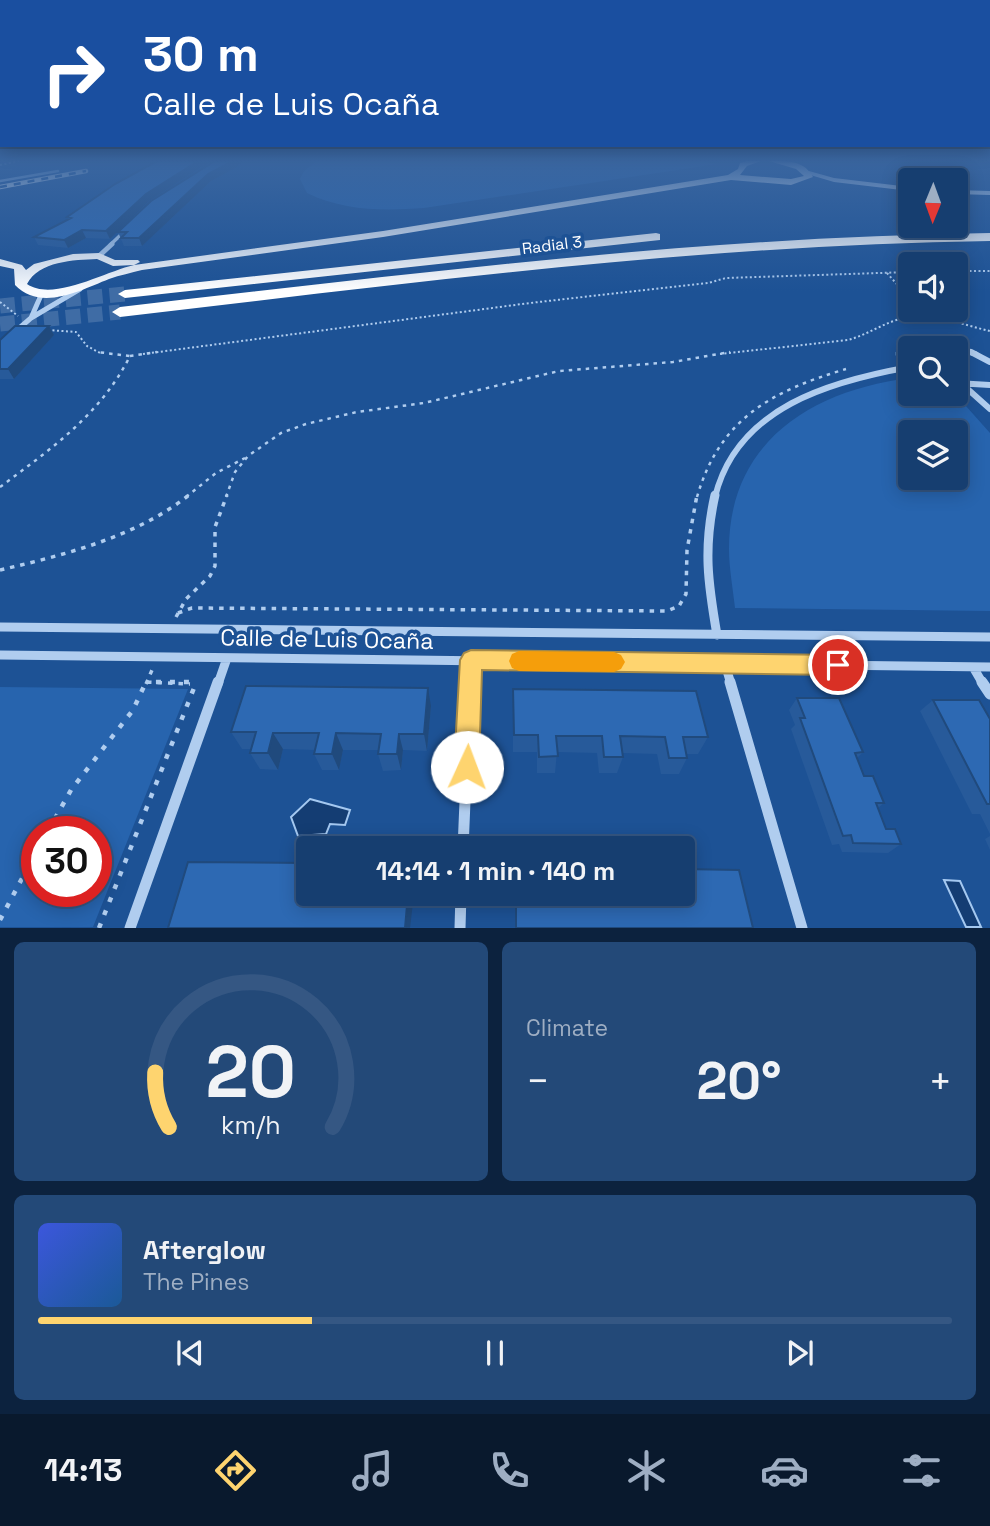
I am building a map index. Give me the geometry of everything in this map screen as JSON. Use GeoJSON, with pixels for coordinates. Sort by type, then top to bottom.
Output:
{"type":"FeatureCollection","features":[{"type":"Feature","properties":{"kind":"highway"},"geometry":{"type":"LineString","coordinates":[[768,230],[898,225]]}},
{"type":"Feature","properties":{"kind":"highway","name":"Radial 3"},"geometry":{"type":"LineString","coordinates":[[125,294],[545,247],[673,236]]}},
{"type":"Feature","properties":{"kind":"highway","name":"Radial 3"},"geometry":{"type":"LineString","coordinates":[[120,312],[608,256],[710,247],[829,240],[990,237]]}},
{"type":"Feature","properties":{"kind":"main road"},"geometry":{"type":"LineString","coordinates":[[0,260],[18,267],[22,272],[21,280],[25,289],[42,293],[84,287],[105,277],[142,267],[383,234],[565,204]]}},
{"type":"Feature","properties":{"kind":"main road"},"geometry":{"type":"LineString","coordinates":[[0,260],[99,256],[113,263],[253,252]]}},
{"type":"Feature","properties":{"kind":"main road"},"geometry":{"type":"LineString","coordinates":[[21,280],[30,271],[59,259]]}},
{"type":"Feature","properties":{"kind":"main road"},"geometry":{"type":"LineString","coordinates":[[105,277],[111,272],[113,263]]}},
{"type":"Feature","properties":{"kind":"street"},"geometry":{"type":"LineString","coordinates":[[99,256],[136,220]]}},
{"type":"Feature","properties":{"kind":"street"},"geometry":{"type":"LineString","coordinates":[[10,337],[28,321],[84,287]]}},
{"type":"Feature","properties":{"kind":"street"},"geometry":{"type":"LineString","coordinates":[[28,321],[42,293]]}},
{"type":"Feature","properties":{"kind":"street"},"geometry":{"type":"LineString","coordinates":[[968,353],[990,362]]}},
{"type":"Feature","properties":{"kind":"street"},"geometry":{"type":"LineString","coordinates":[[718,635],[708,588],[708,523],[718,483],[738,446],[771,414],[810,390],[857,375],[898,369]]}},
{"type":"Feature","properties":{"kind":"street"},"geometry":{"type":"LineString","coordinates":[[968,384],[990,385]]}},
{"type":"Feature","properties":{"kind":"street"},"geometry":{"type":"LineString","coordinates":[[968,391],[990,409]]}},
{"type":"Feature","properties":{"kind":"street","name":"Calle de Luis Ocaña"},"geometry":{"type":"LineString","coordinates":[[0,627],[990,637]]}},
{"type":"Feature","properties":{"kind":"street","name":"Calle de Luis Ocaña"},"geometry":{"type":"LineString","coordinates":[[0,655],[990,667]]}},
{"type":"Feature","properties":{"kind":"street"},"geometry":{"type":"LineString","coordinates":[[130,928],[227,658]]}},
{"type":"Feature","properties":{"kind":"street"},"geometry":{"type":"LineString","coordinates":[[464,836],[471,660]]}},
{"type":"Feature","properties":{"kind":"street"},"geometry":{"type":"LineString","coordinates":[[725,664],[802,928]]}},
{"type":"Feature","properties":{"kind":"street"},"geometry":{"type":"LineString","coordinates":[[973,667],[990,694]]}},
{"type":"Feature","properties":{"kind":"street"},"geometry":{"type":"LineString","coordinates":[[460,928],[461,906]]}},
{"type":"Feature","properties":{"kind":"path"},"geometry":{"type":"LineString","coordinates":[[968,271],[990,271]]}},
{"type":"Feature","properties":{"kind":"path"},"geometry":{"type":"LineString","coordinates":[[887,273],[898,285]]}},
{"type":"Feature","properties":{"kind":"path"},"geometry":{"type":"LineString","coordinates":[[20,328],[76,332],[84,346],[103,355],[130,356],[516,305],[708,283],[726,278],[898,273]]}},
{"type":"Feature","properties":{"kind":"path"},"geometry":{"type":"LineString","coordinates":[[0,302],[28,321]]}},
{"type":"Feature","properties":{"kind":"path"},"geometry":{"type":"LineString","coordinates":[[0,570],[73,553],[126,531],[180,502],[216,473],[248,456],[281,433],[324,419],[424,403],[559,371],[673,362],[728,352],[848,340],[867,335],[898,320]]}},
{"type":"Feature","properties":{"kind":"path"},"geometry":{"type":"LineString","coordinates":[[951,322],[990,331]]}},
{"type":"Feature","properties":{"kind":"path"},"geometry":{"type":"LineString","coordinates":[[891,360],[897,358],[898,346]]}},
{"type":"Feature","properties":{"kind":"path"},"geometry":{"type":"LineString","coordinates":[[0,487],[75,431],[104,397],[125,368],[130,356]]}},
{"type":"Feature","properties":{"kind":"path"},"geometry":{"type":"LineString","coordinates":[[248,456],[235,472],[219,513],[215,527],[215,566],[210,576],[186,599],[178,613],[192,608],[667,612],[684,603],[687,536],[693,499],[707,464],[722,441],[748,413],[777,394],[824,374],[856,366]]}},
{"type":"Feature","properties":{"kind":"path"},"geometry":{"type":"LineString","coordinates":[[56,816],[71,790],[133,710],[148,680],[190,682],[194,688],[112,895]]}},
{"type":"Feature","properties":{"kind":"path"},"geometry":{"type":"LineString","coordinates":[[0,920],[21,880]]}},
{"type":"Feature","properties":{"kind":"path"},"geometry":{"type":"LineString","coordinates":[[99,928],[107,907]]}},
{"type":"Feature","properties":{"kind":"shaded area"},"geometry":{"type":"Polygon","coordinates":[[[341,204],[449,204],[394,209],[341,204]]]}},
{"type":"Feature","properties":{"kind":"shaded area"},"geometry":{"type":"Polygon","coordinates":[[[898,380],[898,406],[966,406],[990,433],[990,611],[735,608],[729,549],[733,511],[744,478],[761,451],[783,428],[810,409],[874,384],[898,380]]]}},
{"type":"Feature","properties":{"kind":"shaded area"},"geometry":{"type":"Polygon","coordinates":[[[0,687],[188,689],[112,879],[112,816],[21,816],[21,907],[101,907],[93,927],[0,927],[0,687]]]}},
{"type":"Feature","properties":{"kind":"shaded area"},"geometry":{"type":"Polygon","coordinates":[[[310,799],[350,810],[345,825],[330,824],[326,834],[298,836],[291,817],[310,799]]]}},
{"type":"Feature","properties":{"kind":"shaded area"},"geometry":{"type":"Polygon","coordinates":[[[944,880],[960,881],[981,927],[966,927],[944,880]]]}},
{"type":"Feature","properties":{"kind":"building"},"geometry":{"type":"Polygon","coordinates":[[[85,204],[135,204],[106,231],[82,230],[64,240],[34,237],[71,218],[67,217],[85,204]]]}},
{"type":"Feature","properties":{"kind":"building"},"geometry":{"type":"Polygon","coordinates":[[[147,204],[175,204],[139,238],[121,238],[127,232],[118,232],[147,204]]]}},
{"type":"Feature","properties":{"kind":"building"},"geometry":{"type":"Polygon","coordinates":[[[15,326],[49,326],[8,369],[0,369],[0,340],[15,326]]]}},
{"type":"Feature","properties":{"kind":"building"},"geometry":{"type":"Polygon","coordinates":[[[246,686],[428,688],[424,734],[399,734],[397,754],[378,754],[381,734],[336,733],[332,754],[314,754],[319,733],[273,733],[268,753],[250,753],[256,732],[231,732],[246,686]]]}},
{"type":"Feature","properties":{"kind":"building"},"geometry":{"type":"Polygon","coordinates":[[[513,689],[696,691],[708,737],[683,737],[687,758],[669,758],[665,737],[620,736],[623,757],[604,757],[602,736],[556,736],[558,756],[539,757],[538,735],[514,735],[513,689]]]}},
{"type":"Feature","properties":{"kind":"building"},"geometry":{"type":"Polygon","coordinates":[[[797,698],[839,698],[863,752],[855,753],[864,776],[873,776],[884,803],[876,803],[886,829],[895,829],[901,844],[853,843],[851,835],[843,836],[800,718],[805,718],[797,698]]]}},
{"type":"Feature","properties":{"kind":"building"},"geometry":{"type":"Polygon","coordinates":[[[933,700],[979,700],[990,719],[990,804],[987,804],[933,700]]]}},
{"type":"Feature","properties":{"kind":"building"},"geometry":{"type":"Polygon","coordinates":[[[188,862],[296,863],[296,906],[407,906],[405,928],[168,928],[188,862]]]}},
{"type":"Feature","properties":{"kind":"building"},"geometry":{"type":"Polygon","coordinates":[[[695,869],[739,870],[753,928],[516,928],[516,906],[695,906],[695,869]]]}},
{"type":"Feature","properties":{"kind":"tunnel"},"geometry":{"type":"LineString","coordinates":[[0,306],[125,294]]}},
{"type":"Feature","properties":{"kind":"tunnel"},"geometry":{"type":"LineString","coordinates":[[0,324],[120,312]]}},
{"type":"Feature","properties":{"kind":"slow traffic"},"geometry":{"type":"LineString","coordinates":[[519,661],[614,662]]}},
{"type":"Feature","properties":{"kind":"route"},"geometry":{"type":"LineString","coordinates":[[467,767],[471,660],[838,665]]}}]}
